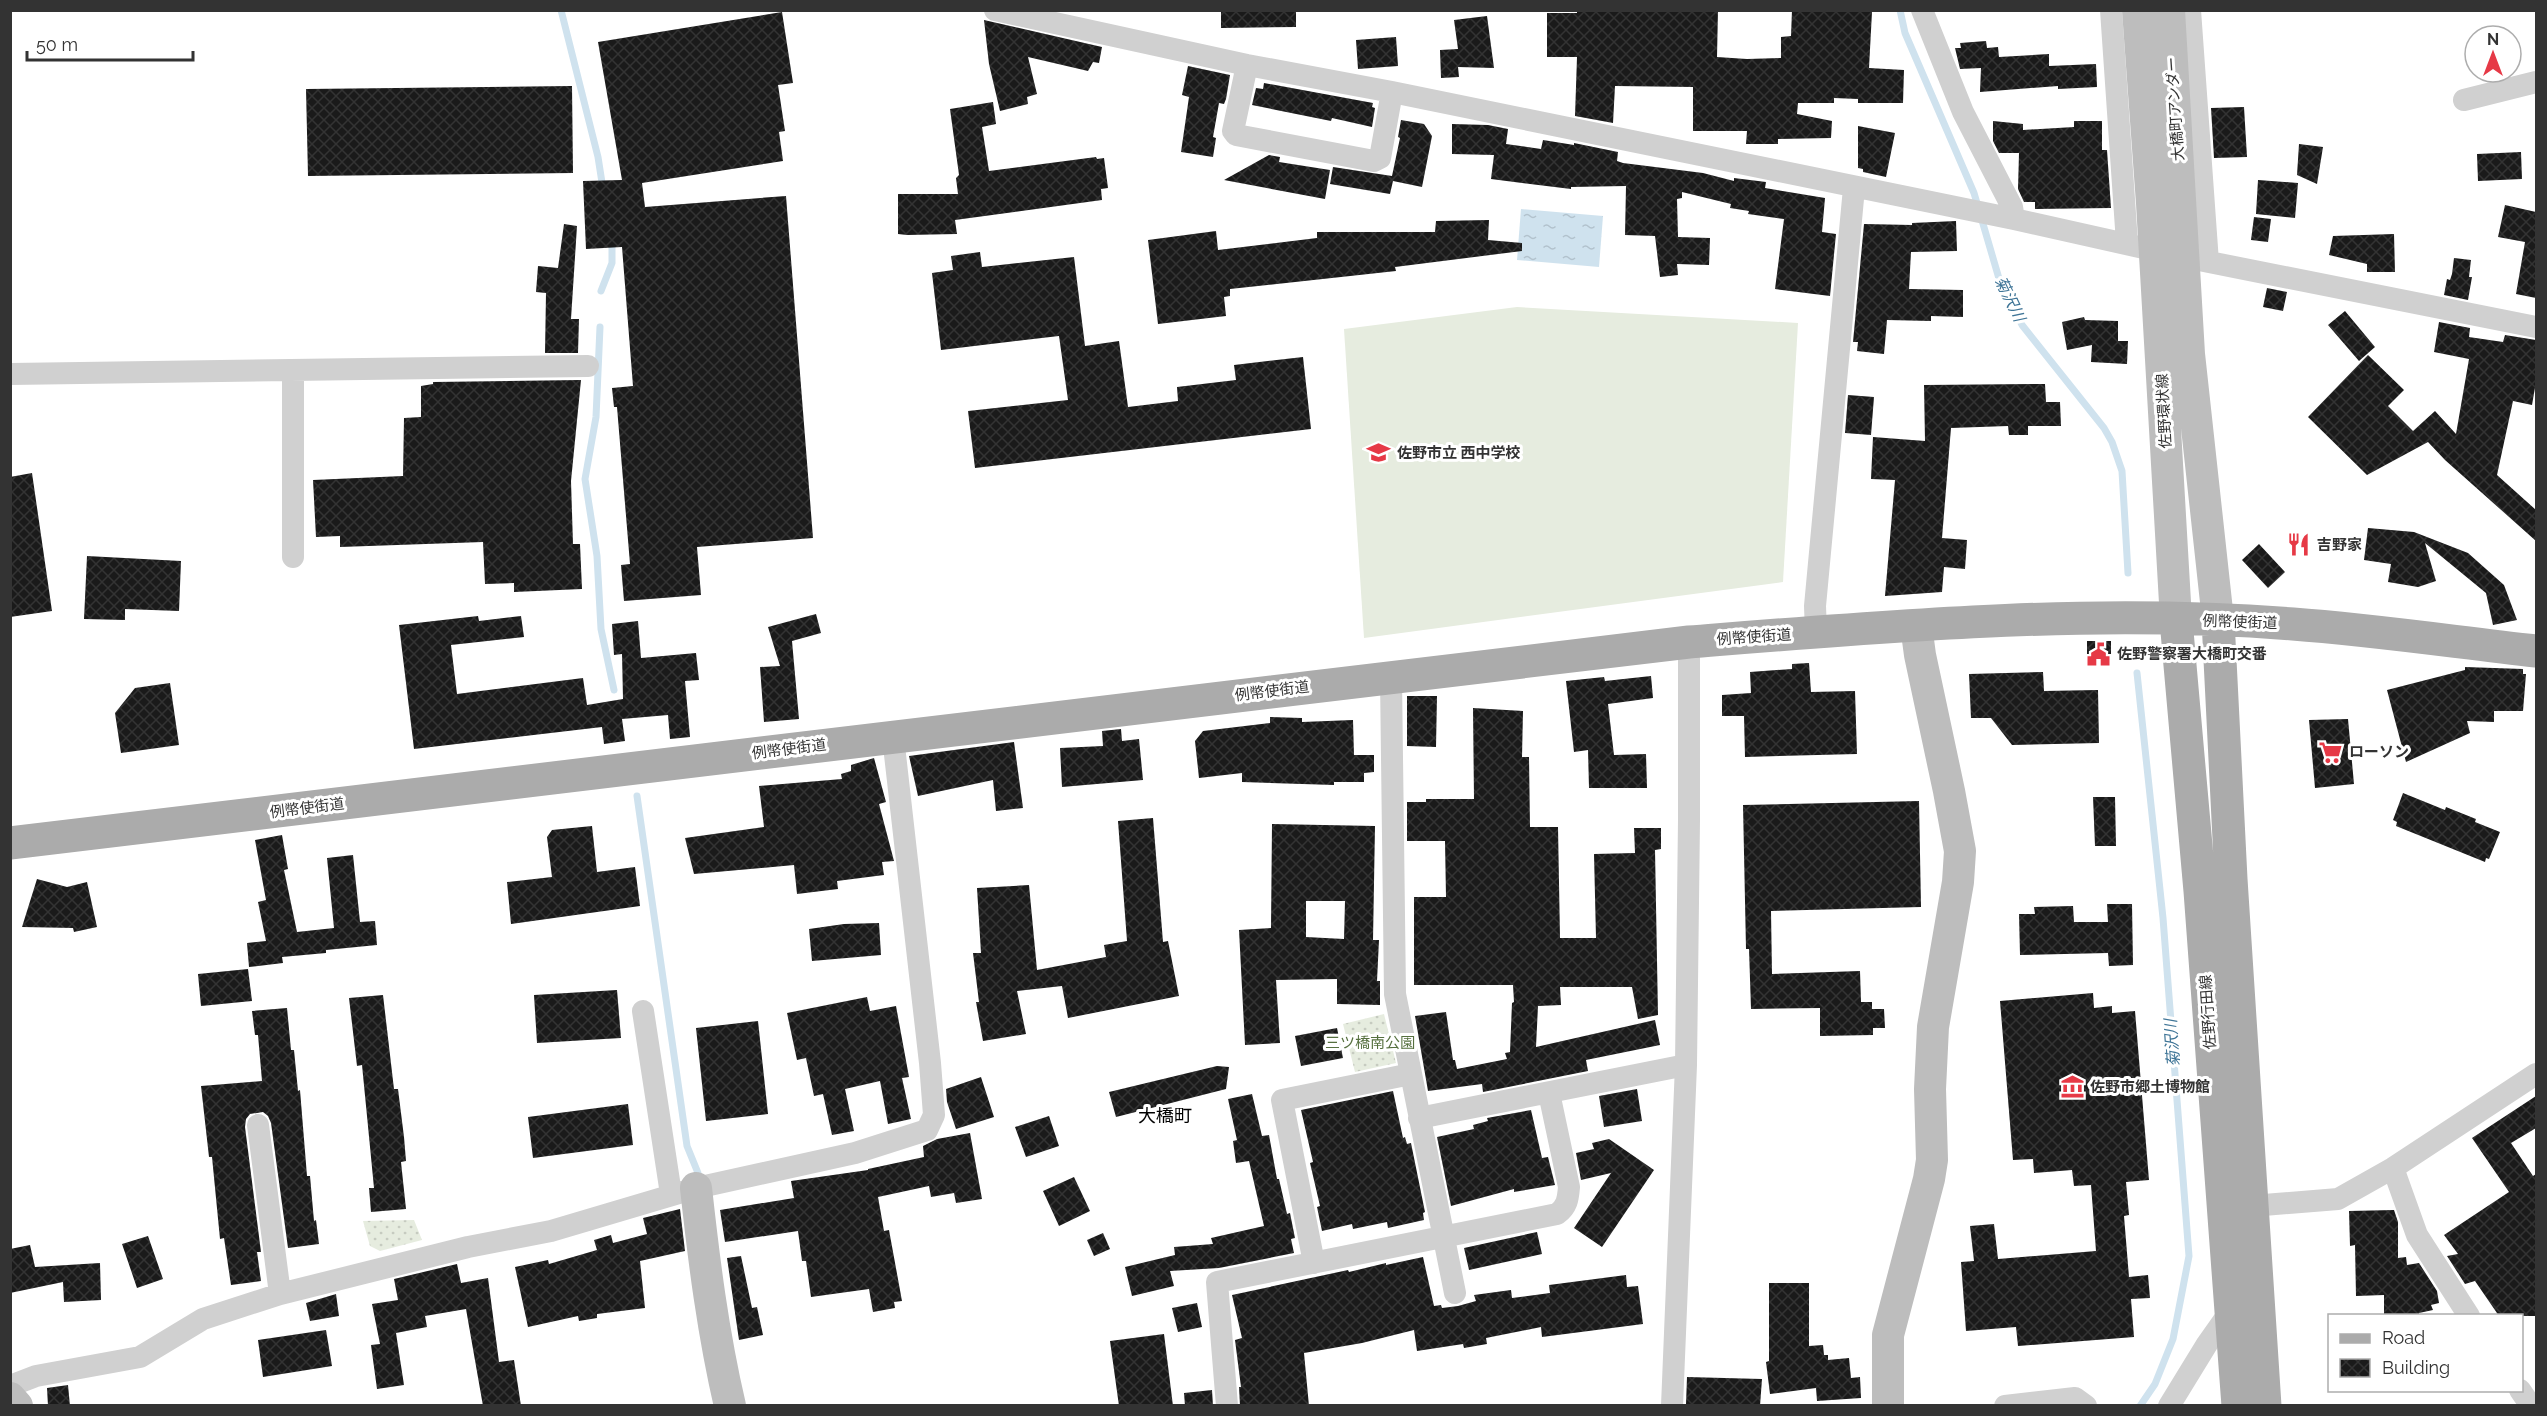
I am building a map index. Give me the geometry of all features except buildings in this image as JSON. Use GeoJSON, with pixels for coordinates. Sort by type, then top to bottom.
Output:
{"type":"FeatureCollection","features":[{"type":"Feature","properties":{"kind":"main road","name":"大橋町アンダー"},"geometry":{"type":"LineString","coordinates":[[2138,10],[2167,205]]}},
{"type":"Feature","properties":{"kind":"main road","name":"大橋町アンダー"},"geometry":{"type":"LineString","coordinates":[[2167,205],[2169,10]]}},
{"type":"Feature","properties":{"kind":"main road","name":"佐野環状線"},"geometry":{"type":"LineString","coordinates":[[2167,205],[2175,620]]}},
{"type":"Feature","properties":{"kind":"main road","name":"佐野環状線"},"geometry":{"type":"LineString","coordinates":[[2168,253],[2189,354],[2218,620]]}},
{"type":"Feature","properties":{"kind":"main road","name":"例幣使街道"},"geometry":{"type":"LineString","coordinates":[[10,843],[1689,642],[1816,632],[2005,620],[2218,620],[2293,624],[2536,651]]}},
{"type":"Feature","properties":{"kind":"main road","name":"佐野行田線"},"geometry":{"type":"LineString","coordinates":[[2175,620],[2200,891],[2237,1207],[2265,1406]]}},
{"type":"Feature","properties":{"kind":"main road","name":"佐野行田線"},"geometry":{"type":"LineString","coordinates":[[2218,620],[2231,879],[2237,1207],[2231,1310],[2238,1406]]}},
{"type":"Feature","properties":{"kind":"main road"},"geometry":{"type":"LineString","coordinates":[[1888,1406],[1888,1335],[1932,1160],[1930,1089],[1933,1027],[1960,868],[1956,824],[1920,655],[1916,625]]}},
{"type":"Feature","properties":{"kind":"main road"},"geometry":{"type":"LineString","coordinates":[[684,1191],[706,1283],[716,1346],[730,1406]]}},
{"type":"Feature","properties":{"kind":"main road"},"geometry":{"type":"LineString","coordinates":[[10,1398],[16,1406]]}},
{"type":"Feature","properties":{"kind":"street"},"geometry":{"type":"LineString","coordinates":[[995,10],[1247,65],[1392,92],[2536,327]]}},
{"type":"Feature","properties":{"kind":"street"},"geometry":{"type":"LineString","coordinates":[[1922,10],[1963,112],[2012,207],[2008,218]]}},
{"type":"Feature","properties":{"kind":"street"},"geometry":{"type":"LineString","coordinates":[[2111,10],[2168,253]]}},
{"type":"Feature","properties":{"kind":"street"},"geometry":{"type":"LineString","coordinates":[[2168,253],[2190,10]]}},
{"type":"Feature","properties":{"kind":"street"},"geometry":{"type":"LineString","coordinates":[[1247,65],[1233,131],[1236,135],[1374,161],[1380,158],[1392,92]]}},
{"type":"Feature","properties":{"kind":"street"},"geometry":{"type":"LineString","coordinates":[[2464,100],[2536,82]]}},
{"type":"Feature","properties":{"kind":"street"},"geometry":{"type":"LineString","coordinates":[[1816,632],[1815,606],[1854,188]]}},
{"type":"Feature","properties":{"kind":"street"},"geometry":{"type":"LineString","coordinates":[[10,374],[588,366]]}},
{"type":"Feature","properties":{"kind":"street"},"geometry":{"type":"LineString","coordinates":[[293,370],[293,557]]}},
{"type":"Feature","properties":{"kind":"street"},"geometry":{"type":"LineString","coordinates":[[1672,1406],[1686,1065],[1689,642]]}},
{"type":"Feature","properties":{"kind":"street"},"geometry":{"type":"LineString","coordinates":[[1391,678],[1395,994],[1455,1293]]}},
{"type":"Feature","properties":{"kind":"street"},"geometry":{"type":"LineString","coordinates":[[10,1386],[36,1376],[140,1357],[203,1319],[280,1294],[468,1247],[550,1231],[684,1191],[855,1153],[927,1130],[934,1115],[930,1063],[893,737]]}},
{"type":"Feature","properties":{"kind":"street"},"geometry":{"type":"LineString","coordinates":[[643,1011],[684,1191]]}},
{"type":"Feature","properties":{"kind":"street"},"geometry":{"type":"LineString","coordinates":[[1419,1118],[1686,1065]]}},
{"type":"Feature","properties":{"kind":"street"},"geometry":{"type":"LineString","coordinates":[[1314,1263],[1282,1100],[1411,1074]]}},
{"type":"Feature","properties":{"kind":"street"},"geometry":{"type":"LineString","coordinates":[[2237,1207],[2338,1199],[2393,1168],[2536,1074]]}},
{"type":"Feature","properties":{"kind":"street"},"geometry":{"type":"LineString","coordinates":[[1227,1406],[1217,1282],[1557,1214],[1563,1209],[1568,1198],[1569,1187],[1549,1093]]}},
{"type":"Feature","properties":{"kind":"street"},"geometry":{"type":"LineString","coordinates":[[258,1125],[280,1294]]}},
{"type":"Feature","properties":{"kind":"street"},"geometry":{"type":"LineString","coordinates":[[2393,1168],[2417,1235],[2468,1314]]}},
{"type":"Feature","properties":{"kind":"street"},"geometry":{"type":"LineString","coordinates":[[2169,1406],[2231,1310]]}},
{"type":"Feature","properties":{"kind":"street"},"geometry":{"type":"LineString","coordinates":[[2521,1392],[2531,1406]]}},
{"type":"Feature","properties":{"kind":"street"},"geometry":{"type":"LineString","coordinates":[[2006,1406],[2075,1398],[2086,1406]]}},
{"type":"Feature","properties":{"kind":"green space"},"geometry":{"type":"Polygon","coordinates":[[[1517,307],[1798,323],[1783,582],[1364,638],[1344,329],[1517,307]]]}},
{"type":"Feature","properties":{"kind":"green space","name":"三ツ橋南公園"},"geometry":{"type":"Polygon","coordinates":[[[1384,1014],[1396,1063],[1355,1072],[1343,1024],[1384,1014]]]}},
{"type":"Feature","properties":{"kind":"green space"},"geometry":{"type":"Polygon","coordinates":[[[414,1220],[422,1240],[380,1251],[370,1246],[363,1221],[414,1220]]]}},
{"type":"Feature","properties":{"kind":"water"},"geometry":{"type":"Polygon","coordinates":[[[1521,209],[1603,216],[1599,267],[1517,260],[1521,209]]]}},
{"type":"Feature","properties":{"kind":"waterway"},"geometry":{"type":"LineString","coordinates":[[561,10],[598,157],[603,189]]}},
{"type":"Feature","properties":{"kind":"waterway","name":"菊沢川"},"geometry":{"type":"LineString","coordinates":[[1900,10],[1905,33],[1974,193],[2000,282],[2022,325],[2104,428],[2112,442],[2122,471],[2128,573]]}},
{"type":"Feature","properties":{"kind":"waterway"},"geometry":{"type":"LineString","coordinates":[[601,291],[612,263],[612,238]]}},
{"type":"Feature","properties":{"kind":"waterway"},"geometry":{"type":"LineString","coordinates":[[600,327],[596,417],[585,479],[597,556],[601,629],[614,690]]}},
{"type":"Feature","properties":{"kind":"waterway","name":"菊沢川"},"geometry":{"type":"LineString","coordinates":[[2137,673],[2163,918],[2189,1256],[2173,1339],[2155,1384],[2140,1406]]}},
{"type":"Feature","properties":{"kind":"waterway"},"geometry":{"type":"LineString","coordinates":[[637,796],[687,1146],[698,1173]]}},
{"type":"Feature","properties":{"kind":"place","name":"佐野市立 西中学校"},"geometry":{"type":"Point","coordinates":[1379,453]}},
{"type":"Feature","properties":{"kind":"place","name":"吉野家"},"geometry":{"type":"Point","coordinates":[2299,545]}},
{"type":"Feature","properties":{"kind":"place","name":"佐野警察署大橋町交番"},"geometry":{"type":"Point","coordinates":[2099,654]}},
{"type":"Feature","properties":{"kind":"place","name":"ローソン"},"geometry":{"type":"Point","coordinates":[2331,752]}},
{"type":"Feature","properties":{"kind":"place","name":"佐野市郷土博物館"},"geometry":{"type":"Point","coordinates":[2072,1087]}},
{"type":"Feature","properties":{"kind":"district","name":"大橋町"},"geometry":{"type":"Point","coordinates":[1165,1115]}}]}
